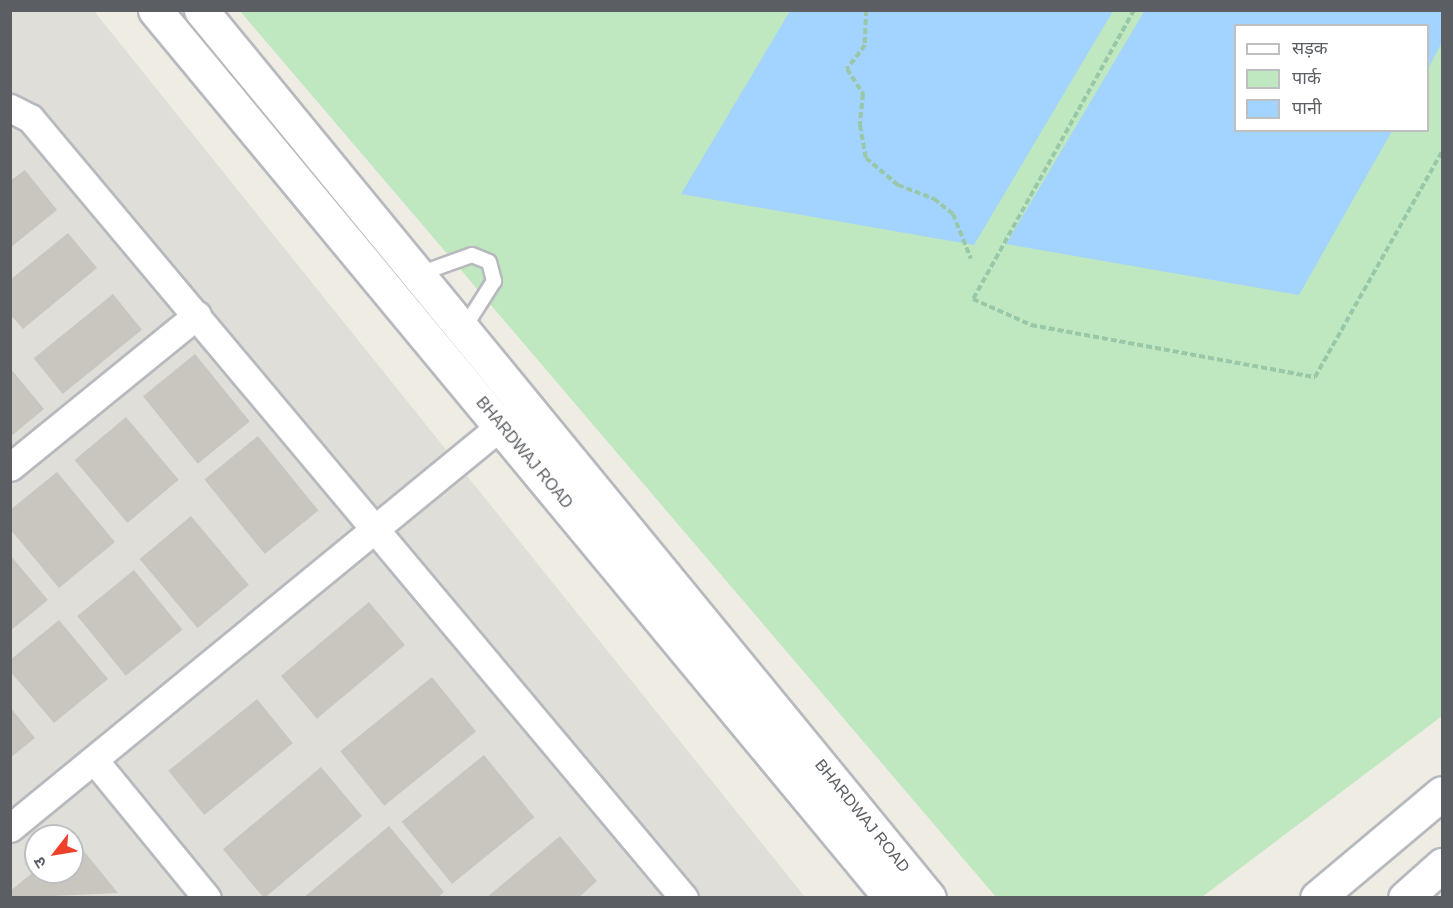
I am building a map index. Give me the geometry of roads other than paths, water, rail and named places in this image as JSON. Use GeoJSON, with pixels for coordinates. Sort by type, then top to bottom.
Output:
{"type":"FeatureCollection","features":[{"type":"Feature","properties":{"kind":"street","name":"BHARDWAJ ROAD"},"geometry":{"type":"LineString","coordinates":[[155,10],[891,897]]}},
{"type":"Feature","properties":{"kind":"street","name":"BHARDWAJ ROAD"},"geometry":{"type":"LineString","coordinates":[[201,10],[527,404],[929,897]]}},
{"type":"Feature","properties":{"kind":"street"},"geometry":{"type":"LineString","coordinates":[[10,108],[30,118],[684,897]]}},
{"type":"Feature","properties":{"kind":"street"},"geometry":{"type":"LineString","coordinates":[[10,467],[197,315]]}},
{"type":"Feature","properties":{"kind":"street"},"geometry":{"type":"LineString","coordinates":[[10,828],[527,404]]}},
{"type":"Feature","properties":{"kind":"street"},"geometry":{"type":"LineString","coordinates":[[94,760],[207,897]]}},
{"type":"Feature","properties":{"kind":"street"},"geometry":{"type":"LineString","coordinates":[[1317,897],[1443,793]]}},
{"type":"Feature","properties":{"kind":"street"},"geometry":{"type":"LineString","coordinates":[[1405,897],[1443,865]]}},
{"type":"Feature","properties":{"kind":"lane"},"geometry":{"type":"LineString","coordinates":[[420,274],[472,255],[489,262],[494,281],[464,328]]}},
{"type":"Feature","properties":{"kind":"water"},"geometry":{"type":"Polygon","coordinates":[[[1145,10],[1442,11],[1442,42],[1429,67],[1429,24],[1234,24],[1234,132],[1391,132],[1299,295],[1006,244],[1145,10]]]}},
{"type":"Feature","properties":{"kind":"water"},"geometry":{"type":"Polygon","coordinates":[[[790,11],[1113,11],[974,245],[681,194],[790,11]]]}}]}
